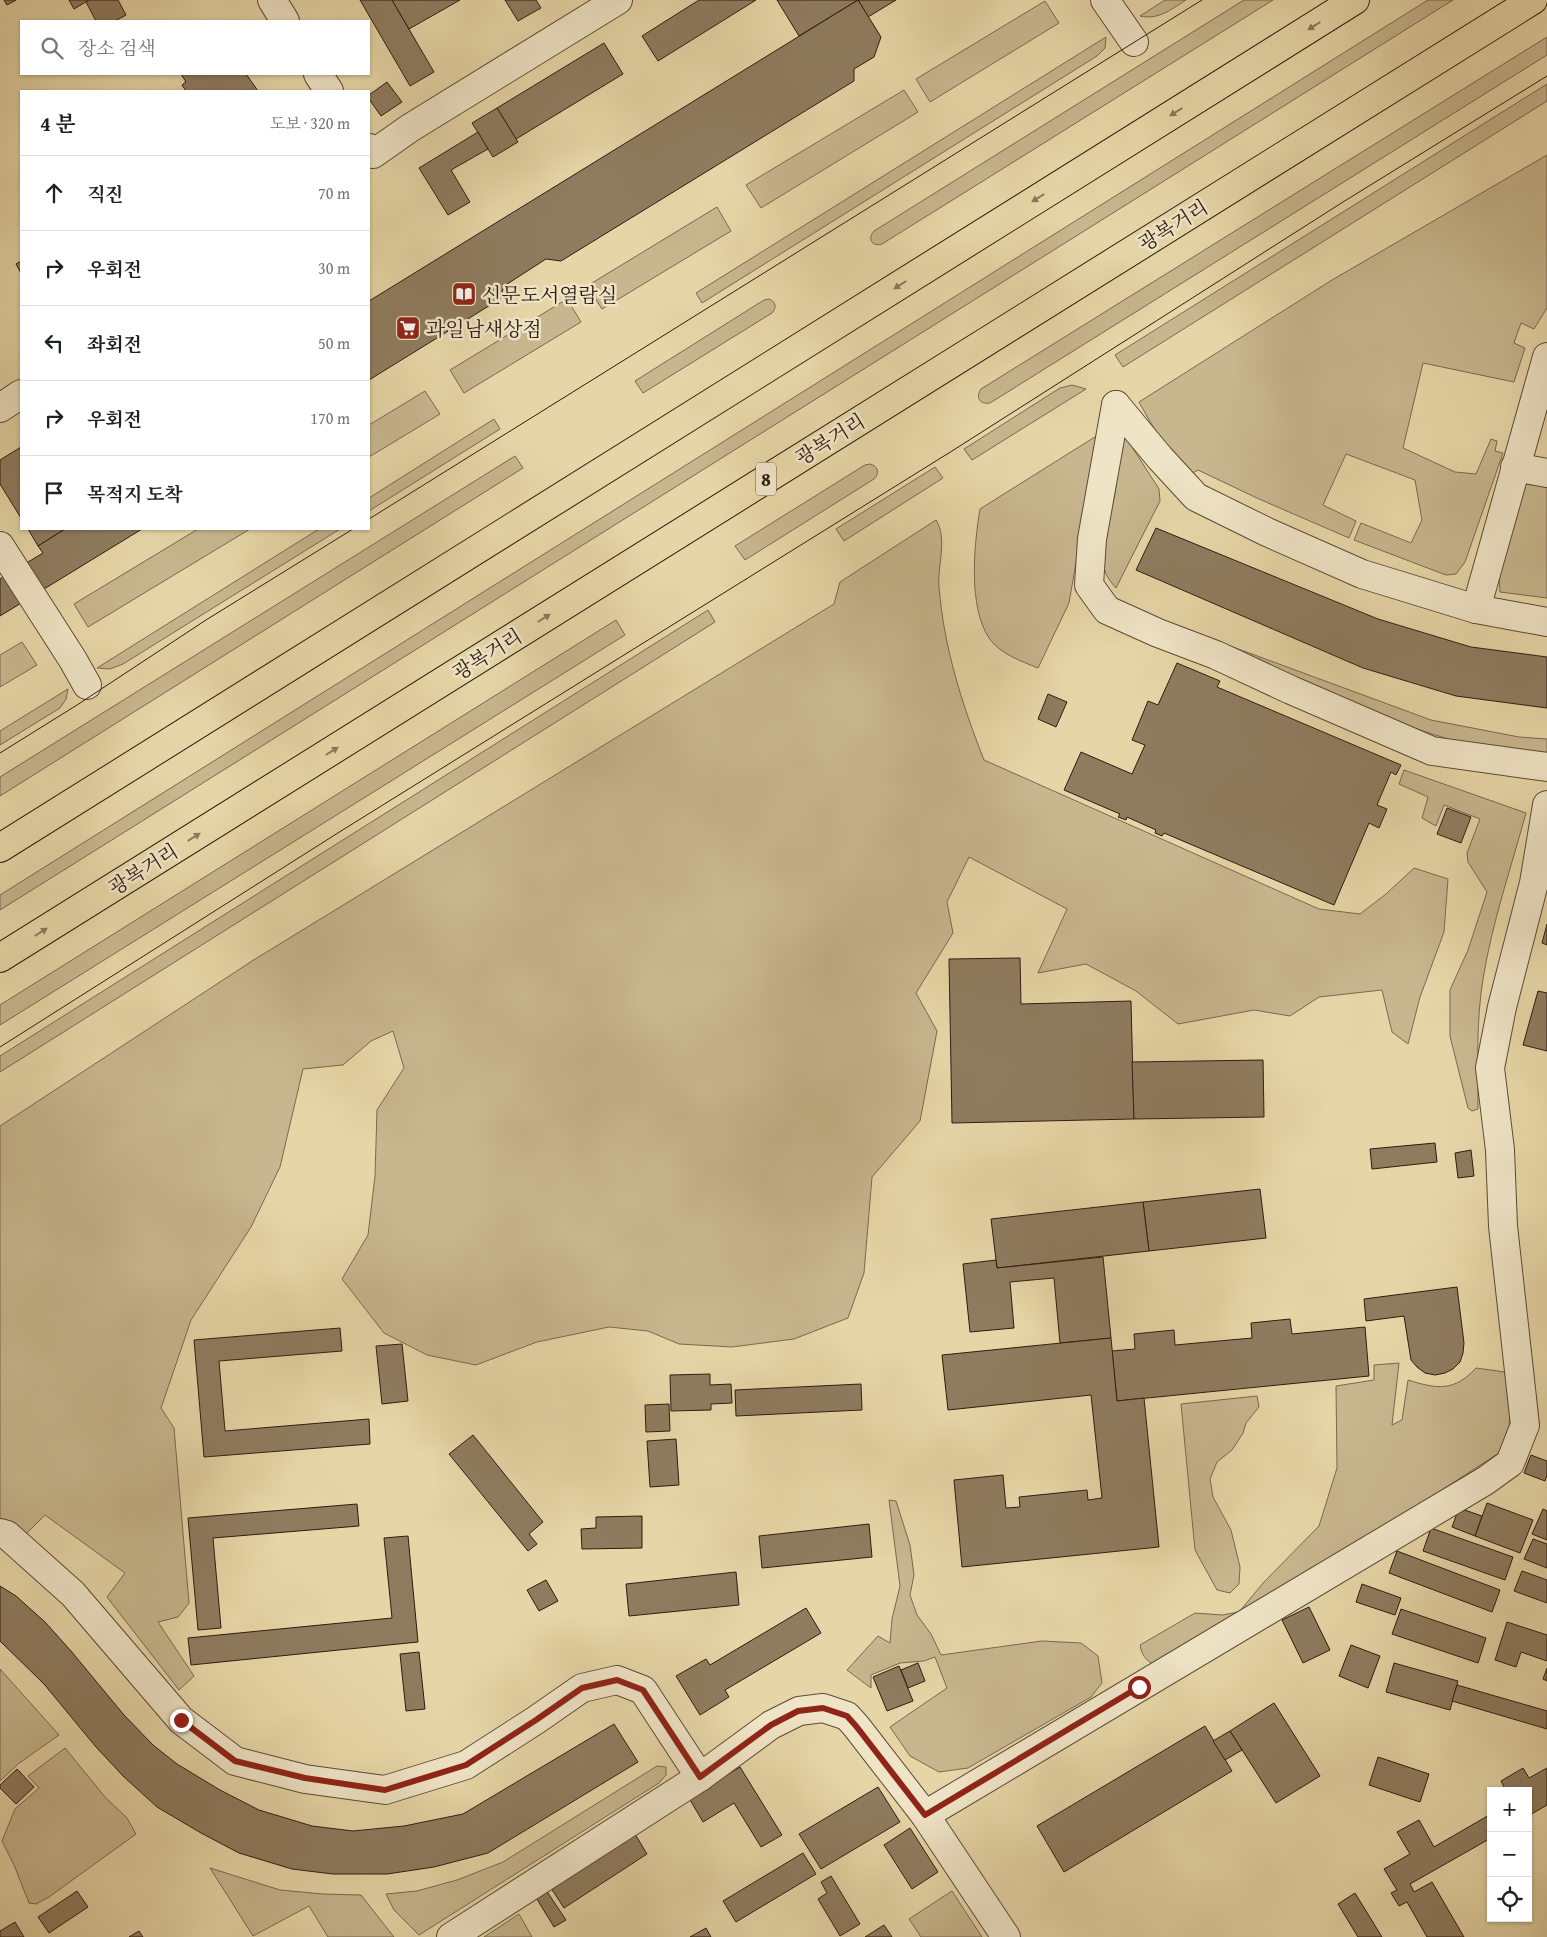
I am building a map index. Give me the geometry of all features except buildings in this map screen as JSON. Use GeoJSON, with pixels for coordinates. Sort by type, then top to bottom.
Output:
{"type":"FeatureCollection","features":[{"type":"Feature","properties":{"kind":"highway"},"geometry":{"type":"LineString","coordinates":[[0,848],[1355,0]]}},
{"type":"Feature","properties":{"kind":"highway","name":"광복거리"},"geometry":{"type":"LineString","coordinates":[[0,958],[1533,0]]}},
{"type":"Feature","properties":{"kind":"street"},"geometry":{"type":"LineString","coordinates":[[272,0],[284,20]]}},
{"type":"Feature","properties":{"kind":"street"},"geometry":{"type":"LineString","coordinates":[[370,153],[618,0]]}},
{"type":"Feature","properties":{"kind":"street"},"geometry":{"type":"LineString","coordinates":[[1105,0],[1134,42]]}},
{"type":"Feature","properties":{"kind":"street"},"geometry":{"type":"LineString","coordinates":[[319,75],[328,90]]}},
{"type":"Feature","properties":{"kind":"street"},"geometry":{"type":"LineString","coordinates":[[1476,609],[1547,357]]}},
{"type":"Feature","properties":{"kind":"street"},"geometry":{"type":"LineString","coordinates":[[0,408],[20,395]]}},
{"type":"Feature","properties":{"kind":"street"},"geometry":{"type":"LineString","coordinates":[[1547,622],[1476,609],[1362,574],[1266,532],[1196,497],[1160,458],[1116,405],[1092,539],[1089,585],[1107,610],[1158,634],[1216,655],[1291,690],[1432,751],[1547,767]]}},
{"type":"Feature","properties":{"kind":"street"},"geometry":{"type":"LineString","coordinates":[[1515,467],[1547,473]]}},
{"type":"Feature","properties":{"kind":"street"},"geometry":{"type":"LineString","coordinates":[[0,546],[87,685]]}},
{"type":"Feature","properties":{"kind":"street"},"geometry":{"type":"LineString","coordinates":[[925,1815],[1486,1481],[1510,1463],[1525,1425],[1503,1226],[1500,1150],[1490,1068],[1502,1007],[1534,883],[1547,805]]}},
{"type":"Feature","properties":{"kind":"street"},"geometry":{"type":"LineString","coordinates":[[0,1532],[7,1534],[73,1594],[181,1720],[235,1761],[305,1778],[385,1790],[466,1765],[582,1688],[617,1680],[643,1690],[700,1777]]}},
{"type":"Feature","properties":{"kind":"street"},"geometry":{"type":"LineString","coordinates":[[451,1937],[700,1777],[771,1725],[798,1711],[823,1708],[847,1716],[856,1726],[925,1815],[1006,1937]]}},
{"type":"Feature","properties":{"kind":"shaded area"},"geometry":{"type":"Polygon","coordinates":[[[1165,0],[1186,0],[1159,15],[1153,17],[1140,16],[1165,0]]]}},
{"type":"Feature","properties":{"kind":"shaded area"},"geometry":{"type":"Polygon","coordinates":[[[1244,0],[1273,0],[882,244],[878,245],[872,242],[871,237],[874,231],[1244,0]]]}},
{"type":"Feature","properties":{"kind":"shaded area"},"geometry":{"type":"Polygon","coordinates":[[[1428,0],[1453,0],[0,910],[0,895],[1428,0]]]}},
{"type":"Feature","properties":{"kind":"shaded area"},"geometry":{"type":"Polygon","coordinates":[[[1045,1],[1059,23],[930,102],[916,79],[1045,1]]]}},
{"type":"Feature","properties":{"kind":"shaded area"},"geometry":{"type":"Polygon","coordinates":[[[1106,37],[1105,48],[1097,56],[702,303],[696,293],[1106,37]]]}},
{"type":"Feature","properties":{"kind":"shaded area"},"geometry":{"type":"Polygon","coordinates":[[[1547,37],[1547,55],[990,403],[981,402],[978,395],[981,389],[1547,37]]]}},
{"type":"Feature","properties":{"kind":"shaded area"},"geometry":{"type":"Polygon","coordinates":[[[1547,84],[1547,101],[1123,367],[1115,355],[1547,84]]]}},
{"type":"Feature","properties":{"kind":"shaded area"},"geometry":{"type":"Polygon","coordinates":[[[904,90],[918,112],[761,208],[746,185],[904,90]]]}},
{"type":"Feature","properties":{"kind":"shaded area"},"geometry":{"type":"Polygon","coordinates":[[[1547,155],[1547,308],[1534,329],[1521,323],[1514,343],[1525,348],[1514,382],[1423,363],[1403,448],[1455,472],[1476,474],[1491,439],[1497,441],[1495,451],[1503,453],[1465,562],[1456,574],[1446,575],[1354,540],[1361,523],[1411,543],[1422,520],[1415,480],[1346,454],[1323,505],[1356,521],[1349,538],[1198,470],[1191,474],[1168,450],[1139,402],[1332,280],[1547,155]]]}},
{"type":"Feature","properties":{"kind":"shaded area"},"geometry":{"type":"Polygon","coordinates":[[[717,207],[731,231],[602,309],[587,286],[717,207]]]}},
{"type":"Feature","properties":{"kind":"shaded area"},"geometry":{"type":"Polygon","coordinates":[[[567,299],[581,322],[464,393],[450,370],[567,299]]]}},
{"type":"Feature","properties":{"kind":"shaded area"},"geometry":{"type":"Polygon","coordinates":[[[769,299],[775,305],[772,313],[643,393],[635,381],[764,300],[769,299]]]}},
{"type":"Feature","properties":{"kind":"shaded area"},"geometry":{"type":"Polygon","coordinates":[[[1072,385],[1086,389],[972,460],[964,449],[1060,388],[1072,385]]]}},
{"type":"Feature","properties":{"kind":"shaded area"},"geometry":{"type":"Polygon","coordinates":[[[425,391],[440,414],[370,456],[370,424],[425,391]]]}},
{"type":"Feature","properties":{"kind":"shaded area"},"geometry":{"type":"Polygon","coordinates":[[[494,419],[500,429],[370,510],[370,497],[494,419]]]}},
{"type":"Feature","properties":{"kind":"shaded area"},"geometry":{"type":"Polygon","coordinates":[[[1118,425],[1159,489],[1160,501],[1116,588],[1103,567],[1102,556],[1105,533],[1116,489],[1118,425]]]}},
{"type":"Feature","properties":{"kind":"shaded area"},"geometry":{"type":"Polygon","coordinates":[[[1098,435],[1069,603],[1038,668],[1011,656],[999,648],[989,638],[982,625],[975,593],[974,575],[980,509],[1098,435]]]}},
{"type":"Feature","properties":{"kind":"shaded area"},"geometry":{"type":"Polygon","coordinates":[[[515,456],[523,468],[0,796],[0,777],[515,456]]]}},
{"type":"Feature","properties":{"kind":"shaded area"},"geometry":{"type":"Polygon","coordinates":[[[865,465],[875,466],[877,470],[874,479],[745,560],[735,546],[865,465]]]}},
{"type":"Feature","properties":{"kind":"shaded area"},"geometry":{"type":"Polygon","coordinates":[[[935,467],[943,478],[844,541],[836,529],[935,467]]]}},
{"type":"Feature","properties":{"kind":"shaded area"},"geometry":{"type":"Polygon","coordinates":[[[1521,484],[1547,486],[1547,598],[1500,592],[1498,563],[1521,484]]]}},
{"type":"Feature","properties":{"kind":"shaded area"},"geometry":{"type":"Polygon","coordinates":[[[936,520],[942,544],[939,587],[945,632],[961,697],[984,760],[1319,909],[1360,914],[1386,894],[1414,868],[1448,879],[1444,932],[1420,997],[1408,1044],[1392,1032],[1382,990],[1319,997],[1290,1016],[1254,1010],[1178,1024],[1136,991],[1086,964],[1038,973],[1067,909],[969,857],[947,902],[953,933],[916,993],[937,1031],[920,1121],[872,1177],[864,1273],[848,1318],[794,1339],[732,1347],[679,1344],[648,1331],[609,1327],[537,1342],[476,1365],[427,1355],[384,1333],[342,1279],[368,1235],[375,1176],[377,1110],[404,1068],[393,1031],[371,1041],[343,1065],[303,1069],[280,1167],[251,1227],[191,1320],[161,1408],[174,1428],[189,1603],[178,1617],[158,1622],[194,1676],[179,1690],[107,1597],[125,1573],[45,1515],[25,1535],[0,1526],[0,1126],[252,961],[834,604],[840,582],[936,520]]]}},
{"type":"Feature","properties":{"kind":"shaded area"},"geometry":{"type":"Polygon","coordinates":[[[196,530],[248,530],[88,627],[74,604],[196,530]]]}},
{"type":"Feature","properties":{"kind":"shaded area"},"geometry":{"type":"Polygon","coordinates":[[[317,530],[338,530],[123,664],[110,669],[97,668],[317,530]]]}},
{"type":"Feature","properties":{"kind":"shaded area"},"geometry":{"type":"Polygon","coordinates":[[[708,610],[715,622],[0,1072],[0,1056],[708,610]]]}},
{"type":"Feature","properties":{"kind":"shaded area"},"geometry":{"type":"Polygon","coordinates":[[[616,620],[625,635],[0,1025],[0,1005],[616,620]]]}},
{"type":"Feature","properties":{"kind":"shaded area"},"geometry":{"type":"Polygon","coordinates":[[[1203,636],[1431,720],[1519,737],[1547,739],[1547,753],[1451,740],[1417,729],[1319,689],[1203,636]]]}},
{"type":"Feature","properties":{"kind":"shaded area"},"geometry":{"type":"Polygon","coordinates":[[[22,642],[37,665],[0,687],[0,655],[22,642]]]}},
{"type":"Feature","properties":{"kind":"shaded area"},"geometry":{"type":"Polygon","coordinates":[[[68,689],[66,699],[60,708],[0,745],[0,731],[68,689]]]}},
{"type":"Feature","properties":{"kind":"shaded area"},"geometry":{"type":"Polygon","coordinates":[[[1404,770],[1526,813],[1497,916],[1483,979],[1478,1027],[1478,1109],[1472,1111],[1468,1108],[1450,1036],[1450,990],[1468,950],[1487,892],[1468,862],[1467,853],[1480,819],[1444,805],[1436,826],[1422,818],[1428,797],[1399,784],[1404,770]]]}},
{"type":"Feature","properties":{"kind":"shaded area"},"geometry":{"type":"Polygon","coordinates":[[[1399,1363],[1392,1425],[1402,1420],[1408,1380],[1428,1385],[1445,1386],[1460,1381],[1476,1368],[1505,1372],[1510,1415],[1508,1437],[1499,1453],[1312,1574],[1160,1667],[1149,1662],[1144,1657],[1140,1645],[1195,1613],[1222,1615],[1239,1612],[1264,1582],[1319,1526],[1337,1468],[1336,1386],[1374,1380],[1374,1365],[1399,1363]]]}},
{"type":"Feature","properties":{"kind":"shaded area"},"geometry":{"type":"Polygon","coordinates":[[[1257,1396],[1259,1407],[1246,1423],[1243,1433],[1232,1450],[1217,1462],[1210,1479],[1213,1497],[1231,1530],[1240,1567],[1239,1584],[1230,1593],[1217,1590],[1195,1550],[1181,1404],[1257,1396]]]}},
{"type":"Feature","properties":{"kind":"shaded area"},"geometry":{"type":"Polygon","coordinates":[[[889,1500],[896,1501],[910,1545],[914,1575],[910,1595],[917,1615],[931,1634],[941,1655],[1042,1641],[1081,1643],[1098,1656],[1102,1683],[1091,1697],[968,1768],[939,1772],[910,1756],[890,1727],[947,1688],[935,1657],[924,1661],[900,1663],[871,1675],[871,1688],[847,1670],[878,1636],[890,1643],[892,1619],[900,1586],[889,1500]]]}},
{"type":"Feature","properties":{"kind":"shaded area"},"geometry":{"type":"Polygon","coordinates":[[[0,1669],[59,1735],[18,1764],[0,1781],[0,1669]]]}},
{"type":"Feature","properties":{"kind":"shaded area"},"geometry":{"type":"Polygon","coordinates":[[[65,1748],[105,1797],[127,1818],[136,1834],[49,1897],[36,1904],[29,1903],[2,1841],[15,1809],[39,1788],[28,1776],[65,1748]]]}},
{"type":"Feature","properties":{"kind":"shaded area"},"geometry":{"type":"Polygon","coordinates":[[[657,1766],[666,1767],[666,1775],[659,1783],[419,1935],[394,1910],[386,1894],[417,1891],[457,1880],[503,1862],[657,1766]]]}},
{"type":"Feature","properties":{"kind":"shaded area"},"geometry":{"type":"Polygon","coordinates":[[[210,1868],[280,1890],[361,1895],[394,1937],[328,1937],[309,1906],[253,1936],[210,1868]]]}},
{"type":"Feature","properties":{"kind":"shaded area"},"geometry":{"type":"Polygon","coordinates":[[[952,1891],[982,1937],[921,1937],[909,1919],[952,1891]]]}},
{"type":"Feature","properties":{"kind":"shaded area"},"geometry":{"type":"Polygon","coordinates":[[[519,1914],[532,1937],[484,1937],[519,1914]]]}},
{"type":"Feature","properties":{"kind":"tram line"},"geometry":{"type":"LineString","coordinates":[[370,518],[1202,0]]}},
{"type":"Feature","properties":{"kind":"tram line"},"geometry":{"type":"LineString","coordinates":[[0,1047],[341,831],[952,451],[1343,202],[1547,76]]}},
{"type":"Feature","properties":{"kind":"tram line"},"geometry":{"type":"LineString","coordinates":[[0,753],[206,620],[351,530]]}},
{"type":"Feature","properties":{"kind":"place","name":"신문도서열람실"},"geometry":{"type":"Point","coordinates":[464,294]}},
{"type":"Feature","properties":{"kind":"place","name":"과일남새상점"},"geometry":{"type":"Point","coordinates":[408,328]}},
{"type":"Feature","properties":{"kind":"route"},"geometry":{"type":"LineString","coordinates":[[181,1720],[235,1761],[305,1778],[385,1790],[466,1765],[582,1688],[617,1680],[643,1690],[700,1777],[771,1725],[798,1711],[823,1708],[847,1716],[925,1815],[1139,1687]]}}]}
